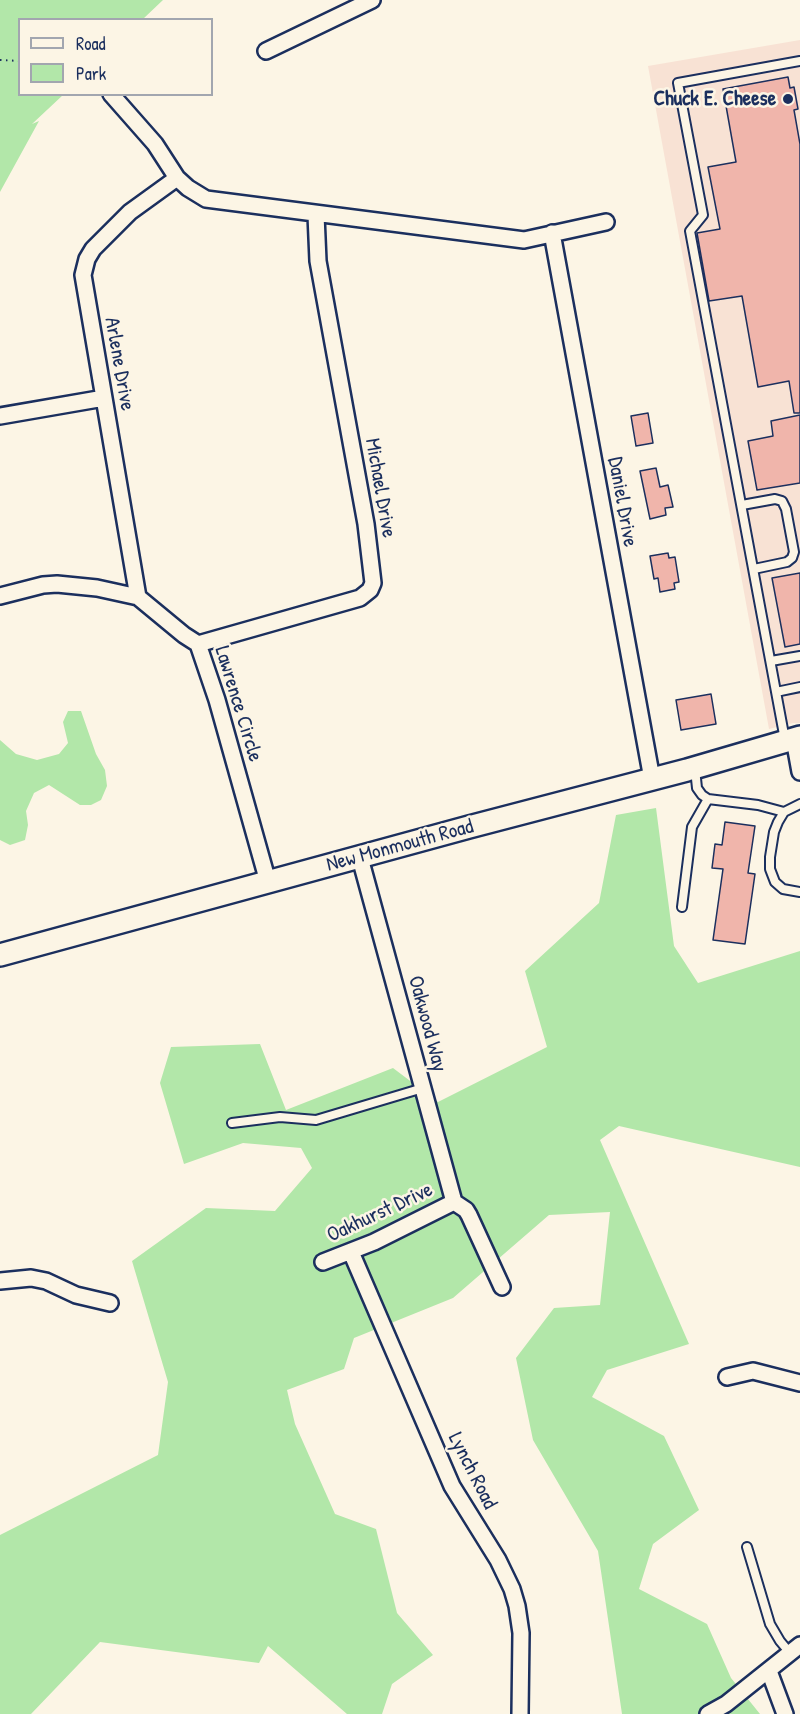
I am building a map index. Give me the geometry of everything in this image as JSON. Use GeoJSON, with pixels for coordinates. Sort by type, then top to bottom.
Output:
{"type":"FeatureCollection","features":[{"type":"Feature","properties":{"kind":"main road","name":"New Monmouth Road"},"geometry":{"type":"LineString","coordinates":[[0,955],[694,768],[793,739]]}},
{"type":"Feature","properties":{"kind":"street"},"geometry":{"type":"LineString","coordinates":[[266,51],[372,0]]}},
{"type":"Feature","properties":{"kind":"street"},"geometry":{"type":"LineString","coordinates":[[113,96],[155,144],[177,178],[206,199],[316,215],[524,240],[606,222]]}},
{"type":"Feature","properties":{"kind":"street","name":"Arlene Drive"},"geometry":{"type":"LineString","coordinates":[[138,597],[83,280],[84,266],[93,249],[130,212],[177,178]]}},
{"type":"Feature","properties":{"kind":"street","name":"Michael Drive"},"geometry":{"type":"LineString","coordinates":[[198,644],[360,598],[370,590],[373,583],[366,524],[318,261],[316,215]]}},
{"type":"Feature","properties":{"kind":"street","name":"Daniel Drive"},"geometry":{"type":"LineString","coordinates":[[552,233],[652,779]]}},
{"type":"Feature","properties":{"kind":"street"},"geometry":{"type":"LineString","coordinates":[[0,416],[104,398]]}},
{"type":"Feature","properties":{"kind":"street","name":"Lawrence Circle"},"geometry":{"type":"LineString","coordinates":[[0,596],[43,585],[63,584],[97,588],[138,597],[198,644],[218,700],[268,882]]}},
{"type":"Feature","properties":{"kind":"street"},"geometry":{"type":"LineString","coordinates":[[793,739],[800,772]]}},
{"type":"Feature","properties":{"kind":"street","name":"Oakwood Way"},"geometry":{"type":"LineString","coordinates":[[360,858],[454,1202]]}},
{"type":"Feature","properties":{"kind":"street"},"geometry":{"type":"LineString","coordinates":[[454,1202],[466,1210],[469,1215],[502,1287]]}},
{"type":"Feature","properties":{"kind":"street","name":"Oakhurst Drive"},"geometry":{"type":"LineString","coordinates":[[323,1262],[351,1252],[454,1202]]}},
{"type":"Feature","properties":{"kind":"street","name":"Lynch Road"},"geometry":{"type":"LineString","coordinates":[[351,1252],[452,1486],[498,1560],[512,1588],[520,1633],[520,1714]]}},
{"type":"Feature","properties":{"kind":"street"},"geometry":{"type":"LineString","coordinates":[[0,1281],[31,1278],[46,1281],[76,1295],[111,1303]]}},
{"type":"Feature","properties":{"kind":"street"},"geometry":{"type":"LineString","coordinates":[[727,1377],[753,1371],[800,1383]]}},
{"type":"Feature","properties":{"kind":"street"},"geometry":{"type":"LineString","coordinates":[[708,1714],[726,1704],[795,1649]]}},
{"type":"Feature","properties":{"kind":"street"},"geometry":{"type":"LineString","coordinates":[[769,1671],[785,1714]]}},
{"type":"Feature","properties":{"kind":"lane"},"geometry":{"type":"LineString","coordinates":[[793,739],[777,692],[690,231],[703,216],[678,83],[800,62]]}},
{"type":"Feature","properties":{"kind":"lane"},"geometry":{"type":"LineString","coordinates":[[742,505],[775,499],[782,501],[788,520],[794,552],[792,558],[787,562],[754,569]]}},
{"type":"Feature","properties":{"kind":"lane"},"geometry":{"type":"LineString","coordinates":[[771,661],[800,656]]}},
{"type":"Feature","properties":{"kind":"lane"},"geometry":{"type":"LineString","coordinates":[[777,692],[800,687]]}},
{"type":"Feature","properties":{"kind":"lane"},"geometry":{"type":"LineString","coordinates":[[694,768],[697,788],[708,799],[738,801],[784,812]]}},
{"type":"Feature","properties":{"kind":"lane"},"geometry":{"type":"LineString","coordinates":[[682,907],[692,827],[708,799]]}},
{"type":"Feature","properties":{"kind":"lane"},"geometry":{"type":"LineString","coordinates":[[800,804],[784,812],[774,832],[770,857],[770,869],[775,882],[783,889],[800,892]]}},
{"type":"Feature","properties":{"kind":"lane"},"geometry":{"type":"LineString","coordinates":[[232,1123],[280,1117],[316,1120],[423,1088]]}},
{"type":"Feature","properties":{"kind":"lane"},"geometry":{"type":"LineString","coordinates":[[747,1547],[770,1624],[780,1641],[795,1649]]}},
{"type":"Feature","properties":{"kind":"path"},"geometry":{"type":"LineString","coordinates":[[0,60],[18,62]]}},
{"type":"Feature","properties":{"kind":"shaded area"},"geometry":{"type":"Polygon","coordinates":[[[800,40],[800,723],[769,729],[648,66],[800,40]]]}},
{"type":"Feature","properties":{"kind":"green space"},"geometry":{"type":"Polygon","coordinates":[[[0,0],[163,0],[144,18],[18,18],[18,96],[62,96],[32,124],[39,121],[0,192],[0,0]]]}},
{"type":"Feature","properties":{"kind":"green space"},"geometry":{"type":"Polygon","coordinates":[[[68,711],[81,711],[96,754],[105,770],[107,786],[101,800],[91,805],[80,805],[49,785],[34,793],[26,811],[28,825],[25,840],[10,845],[0,840],[0,740],[16,754],[37,760],[59,754],[68,743],[63,722],[68,711]]]}},
{"type":"Feature","properties":{"kind":"green space"},"geometry":{"type":"Polygon","coordinates":[[[656,808],[674,946],[698,983],[800,951],[800,1167],[619,1126],[600,1140],[689,1344],[607,1370],[592,1397],[664,1436],[699,1510],[653,1544],[639,1589],[707,1624],[731,1678],[760,1714],[622,1714],[598,1551],[533,1440],[516,1358],[554,1308],[600,1305],[610,1212],[549,1215],[453,1298],[354,1338],[344,1369],[287,1390],[295,1424],[335,1514],[376,1529],[397,1613],[433,1655],[392,1684],[382,1714],[347,1714],[268,1646],[259,1663],[100,1642],[31,1714],[0,1714],[0,1535],[158,1455],[168,1382],[132,1261],[206,1208],[275,1211],[312,1168],[301,1148],[243,1143],[184,1164],[160,1083],[171,1047],[260,1044],[286,1110],[393,1068],[438,1102],[547,1047],[525,971],[599,903],[616,815],[656,808]]]}},
{"type":"Feature","properties":{"kind":"building"},"geometry":{"type":"Polygon","coordinates":[[[788,77],[790,88],[794,87],[798,109],[794,110],[800,144],[800,413],[794,413],[789,381],[758,387],[742,296],[709,301],[697,233],[720,229],[708,167],[736,162],[723,89],[788,77]]]}},
{"type":"Feature","properties":{"kind":"building"},"geometry":{"type":"Polygon","coordinates":[[[648,413],[653,443],[636,446],[631,416],[648,413]]]}},
{"type":"Feature","properties":{"kind":"building"},"geometry":{"type":"Polygon","coordinates":[[[800,415],[800,483],[757,490],[748,441],[773,436],[771,421],[800,415]]]}},
{"type":"Feature","properties":{"kind":"building"},"geometry":{"type":"Polygon","coordinates":[[[656,468],[660,487],[668,485],[673,507],[665,508],[666,515],[650,519],[640,471],[656,468]]]}},
{"type":"Feature","properties":{"kind":"building"},"geometry":{"type":"Polygon","coordinates":[[[668,553],[669,558],[675,557],[679,582],[674,583],[675,589],[660,592],[658,578],[654,579],[650,556],[668,553]]]}},
{"type":"Feature","properties":{"kind":"building"},"geometry":{"type":"Polygon","coordinates":[[[800,573],[800,644],[785,647],[772,578],[800,573]]]}},
{"type":"Feature","properties":{"kind":"building"},"geometry":{"type":"Polygon","coordinates":[[[711,694],[716,724],[681,730],[676,700],[711,694]]]}},
{"type":"Feature","properties":{"kind":"building"},"geometry":{"type":"Polygon","coordinates":[[[725,822],[755,826],[748,873],[755,874],[745,944],[713,940],[723,869],[712,868],[715,844],[722,845],[725,822]]]}},
{"type":"Feature","properties":{"kind":"place","name":"Chuck E. Cheese"},"geometry":{"type":"Point","coordinates":[788,99]}}]}
